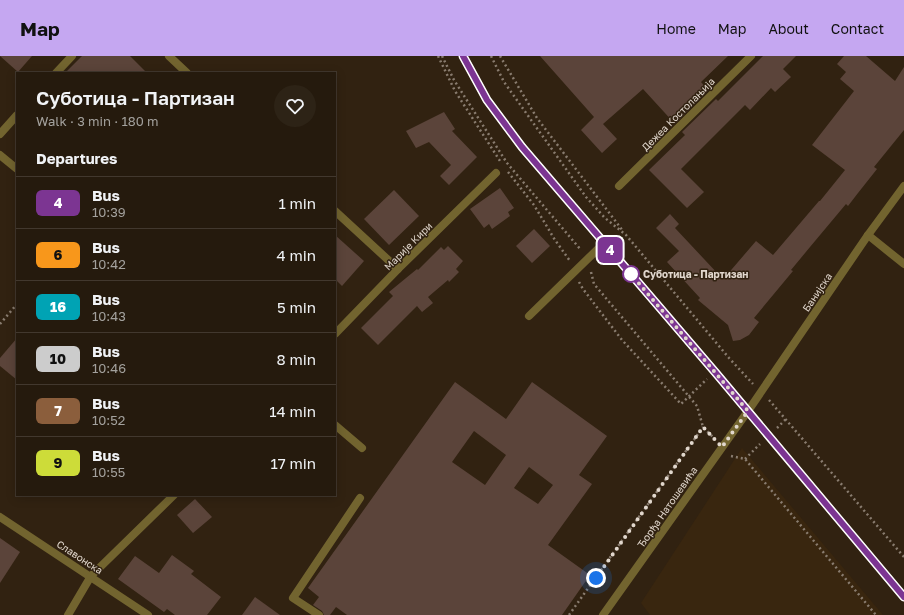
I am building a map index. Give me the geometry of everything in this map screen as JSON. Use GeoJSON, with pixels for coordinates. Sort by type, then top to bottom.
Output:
{"type":"FeatureCollection","features":[{"type":"Feature","properties":{"kind":"main road"},"geometry":{"type":"LineString","coordinates":[[463,56],[487,100],[522,147],[748,411],[904,597]]}},
{"type":"Feature","properties":{"kind":"street"},"geometry":{"type":"LineString","coordinates":[[57,72],[72,56]]}},
{"type":"Feature","properties":{"kind":"street"},"geometry":{"type":"LineString","coordinates":[[169,56],[186,72]]}},
{"type":"Feature","properties":{"kind":"street","name":"Дежеа Костолањија"},"geometry":{"type":"LineString","coordinates":[[619,186],[751,56]]}},
{"type":"Feature","properties":{"kind":"street"},"geometry":{"type":"LineString","coordinates":[[0,134],[16,116]]}},
{"type":"Feature","properties":{"kind":"street"},"geometry":{"type":"LineString","coordinates":[[0,155],[16,168]]}},
{"type":"Feature","properties":{"kind":"street","name":"Марије Кири"},"geometry":{"type":"LineString","coordinates":[[336,333],[398,269],[496,173]]}},
{"type":"Feature","properties":{"kind":"street","name":"Банијска"},"geometry":{"type":"LineString","coordinates":[[748,411],[868,235],[904,186]]}},
{"type":"Feature","properties":{"kind":"street"},"geometry":{"type":"LineString","coordinates":[[336,212],[398,269]]}},
{"type":"Feature","properties":{"kind":"street"},"geometry":{"type":"LineString","coordinates":[[868,235],[904,264]]}},
{"type":"Feature","properties":{"kind":"street"},"geometry":{"type":"LineString","coordinates":[[529,316],[604,243]]}},
{"type":"Feature","properties":{"kind":"street","name":"Ђорђа Натошевића"},"geometry":{"type":"LineString","coordinates":[[603,615],[748,411]]}},
{"type":"Feature","properties":{"kind":"street"},"geometry":{"type":"LineString","coordinates":[[336,426],[362,448]]}},
{"type":"Feature","properties":{"kind":"street"},"geometry":{"type":"LineString","coordinates":[[68,615],[92,576],[173,496]]}},
{"type":"Feature","properties":{"kind":"street"},"geometry":{"type":"LineString","coordinates":[[319,615],[293,598],[360,498]]}},
{"type":"Feature","properties":{"kind":"street","name":"Славонска"},"geometry":{"type":"LineString","coordinates":[[0,517],[92,576],[148,615]]}},
{"type":"Feature","properties":{"kind":"path"},"geometry":{"type":"LineString","coordinates":[[438,56],[455,91],[473,120],[504,167],[534,205],[575,271],[583,289],[622,340],[681,404],[688,396]]}},
{"type":"Feature","properties":{"kind":"path"},"geometry":{"type":"LineString","coordinates":[[442,56],[454,80],[507,163],[588,258],[594,284],[697,406],[703,427],[731,456],[745,459],[876,615]]}},
{"type":"Feature","properties":{"kind":"path"},"geometry":{"type":"LineString","coordinates":[[491,56],[504,82],[586,197],[605,218],[626,234]]}},
{"type":"Feature","properties":{"kind":"path"},"geometry":{"type":"LineString","coordinates":[[500,56],[537,118],[626,234],[729,358]]}},
{"type":"Feature","properties":{"kind":"path"},"geometry":{"type":"LineString","coordinates":[[0,324],[16,305]]}},
{"type":"Feature","properties":{"kind":"path"},"geometry":{"type":"LineString","coordinates":[[786,419],[904,557]]}},
{"type":"Feature","properties":{"kind":"path"},"geometry":{"type":"LineString","coordinates":[[569,615],[703,427]]}},
{"type":"Feature","properties":{"kind":"shaded area"},"geometry":{"type":"Polygon","coordinates":[[[742,448],[883,615],[650,615],[641,603],[742,448]]]}},
{"type":"Feature","properties":{"kind":"building"},"geometry":{"type":"Polygon","coordinates":[[[0,56],[32,56],[18,72],[0,56]]]}},
{"type":"Feature","properties":{"kind":"building"},"geometry":{"type":"Polygon","coordinates":[[[82,56],[130,56],[146,72],[66,72],[82,56]]]}},
{"type":"Feature","properties":{"kind":"building"},"geometry":{"type":"Polygon","coordinates":[[[540,56],[728,56],[701,82],[708,90],[675,124],[643,89],[603,124],[617,139],[602,153],[581,130],[594,117],[540,56]]]}},
{"type":"Feature","properties":{"kind":"building"},"geometry":{"type":"Polygon","coordinates":[[[763,56],[796,56],[783,69],[791,77],[775,92],[771,88],[750,110],[745,105],[681,169],[704,192],[687,208],[649,170],[685,135],[682,132],[716,99],[718,101],[763,56]]]}},
{"type":"Feature","properties":{"kind":"building"},"geometry":{"type":"Polygon","coordinates":[[[844,56],[866,56],[895,81],[904,67],[904,130],[874,167],[877,169],[848,206],[846,204],[791,270],[793,271],[754,318],[759,322],[749,335],[740,340],[733,341],[728,325],[698,300],[700,298],[667,262],[679,251],[656,228],[670,214],[679,224],[675,228],[719,275],[721,272],[726,276],[756,241],[773,255],[845,170],[812,145],[854,91],[840,79],[846,72],[837,64],[844,56]]]}},
{"type":"Feature","properties":{"kind":"building"},"geometry":{"type":"Polygon","coordinates":[[[444,112],[455,129],[452,131],[477,157],[449,185],[440,176],[451,165],[429,142],[416,148],[406,131],[444,112]]]}},
{"type":"Feature","properties":{"kind":"building"},"geometry":{"type":"Polygon","coordinates":[[[500,188],[514,208],[508,212],[510,216],[492,229],[489,224],[484,228],[470,209],[500,188]]]}},
{"type":"Feature","properties":{"kind":"building"},"geometry":{"type":"Polygon","coordinates":[[[394,190],[419,216],[389,245],[364,219],[394,190]]]}},
{"type":"Feature","properties":{"kind":"building"},"geometry":{"type":"Polygon","coordinates":[[[534,229],[550,246],[532,263],[516,246],[534,229]]]}},
{"type":"Feature","properties":{"kind":"building"},"geometry":{"type":"Polygon","coordinates":[[[336,236],[364,261],[342,286],[336,280],[336,236]]]}},
{"type":"Feature","properties":{"kind":"building"},"geometry":{"type":"Polygon","coordinates":[[[448,246],[463,261],[456,269],[459,272],[449,282],[448,280],[428,297],[433,303],[422,312],[417,306],[378,345],[361,328],[393,296],[389,292],[417,269],[418,270],[441,247],[444,250],[448,246]]]}},
{"type":"Feature","properties":{"kind":"building"},"geometry":{"type":"Polygon","coordinates":[[[16,339],[16,379],[0,366],[0,358],[16,339]]]}},
{"type":"Feature","properties":{"kind":"building"},"geometry":{"type":"Polygon","coordinates":[[[455,382],[506,419],[532,382],[607,436],[579,475],[592,484],[548,545],[590,575],[562,615],[347,615],[336,607],[330,615],[324,615],[322,611],[313,605],[319,597],[308,588],[455,382]],[[474,431],[452,462],[485,485],[506,455],[474,431]],[[529,467],[514,488],[538,504],[553,485],[529,467]]]}},
{"type":"Feature","properties":{"kind":"building"},"geometry":{"type":"Polygon","coordinates":[[[195,499],[212,517],[193,533],[177,515],[195,499]]]}},
{"type":"Feature","properties":{"kind":"building"},"geometry":{"type":"Polygon","coordinates":[[[0,538],[20,552],[0,583],[0,538]]]}},
{"type":"Feature","properties":{"kind":"building"},"geometry":{"type":"Polygon","coordinates":[[[172,555],[194,571],[191,574],[221,597],[207,615],[175,615],[167,609],[164,612],[118,579],[135,556],[159,573],[172,555]]]}},
{"type":"Feature","properties":{"kind":"building"},"geometry":{"type":"Polygon","coordinates":[[[255,597],[280,615],[242,615],[255,597]]]}},
{"type":"Feature","properties":{"kind":"bus line","name":"4"},"geometry":{"type":"LineString","coordinates":[[463,56],[487,100],[522,147],[715,372],[904,597]]}},
{"type":"Feature","properties":{"kind":"place","name":"Суботица - Партизан"},"geometry":{"type":"Point","coordinates":[631,274]}},
{"type":"Feature","properties":{"kind":"route"},"geometry":{"type":"LineString","coordinates":[[596,578],[703,427],[722,447],[748,411],[630,273],[631,274]]}}]}
